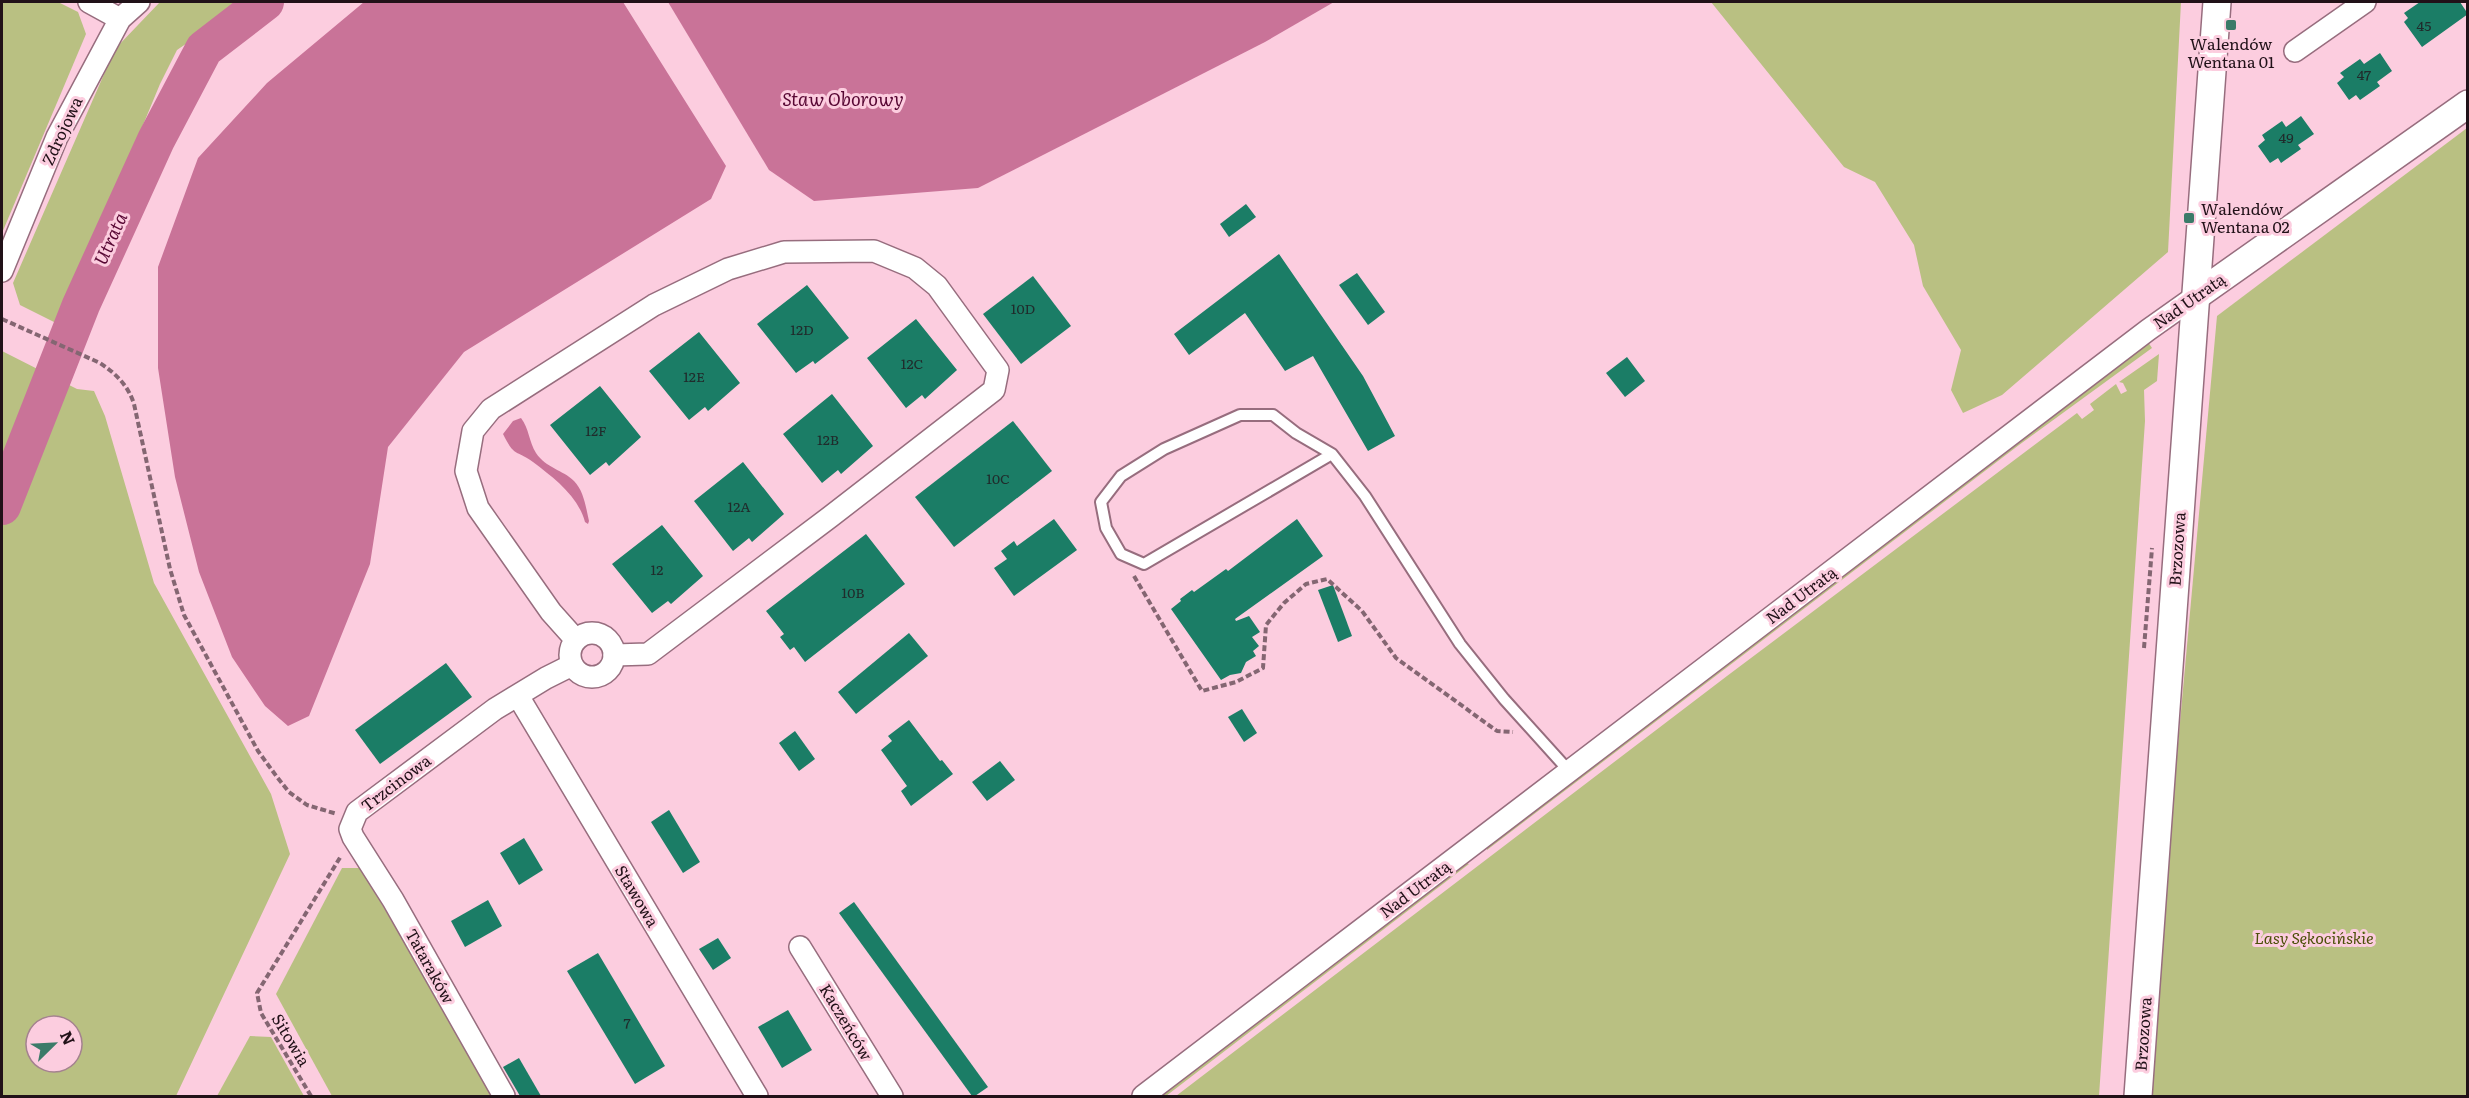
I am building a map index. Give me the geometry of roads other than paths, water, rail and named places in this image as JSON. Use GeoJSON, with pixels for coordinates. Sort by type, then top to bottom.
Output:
{"type":"FeatureCollection","features":[{"type":"Feature","properties":{"kind":"street"},"geometry":{"type":"LineString","coordinates":[[88,2],[120,19]]}},
{"type":"Feature","properties":{"kind":"street","name":"Zdrojowa"},"geometry":{"type":"LineString","coordinates":[[2,271],[57,137],[120,19],[139,2]]}},
{"type":"Feature","properties":{"kind":"street","name":"Brzozowa"},"geometry":{"type":"LineString","coordinates":[[2138,1096],[2217,2]]}},
{"type":"Feature","properties":{"kind":"street"},"geometry":{"type":"LineString","coordinates":[[2295,51],[2365,2]]}},
{"type":"Feature","properties":{"kind":"street","name":"Nad Utratą"},"geometry":{"type":"LineString","coordinates":[[1143,1096],[2148,330],[2468,104]]}},
{"type":"Feature","properties":{"kind":"street"},"geometry":{"type":"LineString","coordinates":[[576,640],[537,593],[478,508],[466,471],[473,431],[491,409],[654,305],[728,269],[784,252],[874,251],[915,268],[937,286],[998,370],[994,390],[648,654],[614,655]]}},
{"type":"Feature","properties":{"kind":"street"},"geometry":{"type":"LineString","coordinates":[[589,633],[603,636],[609,641],[614,655],[610,667],[600,675],[587,676],[581,674],[572,665],[571,648],[576,640],[589,633]]}},
{"type":"Feature","properties":{"kind":"street","name":"Trzcinowa"},"geometry":{"type":"LineString","coordinates":[[353,837],[350,829],[355,815],[495,709],[572,665]]}},
{"type":"Feature","properties":{"kind":"street","name":"Stawowa"},"geometry":{"type":"LineString","coordinates":[[518,696],[757,1096]]}},
{"type":"Feature","properties":{"kind":"street","name":"Tataraków"},"geometry":{"type":"LineString","coordinates":[[353,837],[393,900],[504,1096]]}},
{"type":"Feature","properties":{"kind":"street","name":"Kaczeńców"},"geometry":{"type":"LineString","coordinates":[[800,947],[892,1096]]}},
{"type":"Feature","properties":{"kind":"lane"},"geometry":{"type":"LineString","coordinates":[[1332,454],[1144,564],[1121,554],[1106,528],[1101,502],[1120,476],[1164,449],[1240,415],[1274,415],[1296,433],[1332,454],[1365,496],[1460,644],[1569,771]]}},
{"type":"Feature","properties":{"kind":"water"},"geometry":{"type":"Polygon","coordinates":[[[364,2],[623,2],[726,166],[711,199],[464,352],[388,447],[370,564],[309,716],[288,726],[265,706],[232,657],[199,572],[175,477],[158,368],[158,267],[198,158],[267,83],[364,2]]]}},
{"type":"Feature","properties":{"kind":"water","name":"Staw Oborowy"},"geometry":{"type":"Polygon","coordinates":[[[668,2],[1334,2],[1265,42],[978,188],[814,201],[769,170],[668,2]]]}},
{"type":"Feature","properties":{"kind":"water"},"geometry":{"type":"Polygon","coordinates":[[[521,418],[540,458],[570,477],[577,485],[584,500],[588,524],[577,504],[557,481],[510,447],[503,434],[513,421],[521,418]]]}},
{"type":"Feature","properties":{"kind":"waterway","name":"Utrata"},"geometry":{"type":"LineString","coordinates":[[2,506],[81,305],[156,140],[204,49],[265,2]]}},
{"type":"Feature","properties":{"kind":"place","name":"Walendów Wentana 01"},"geometry":{"type":"Point","coordinates":[2231,25]}},
{"type":"Feature","properties":{"kind":"place","name":"Walendów Wentana 02"},"geometry":{"type":"Point","coordinates":[2189,218]}},
{"type":"Feature","properties":{"kind":"park label","name":"Lasy Sękocińskie"},"geometry":{"type":"Point","coordinates":[2314,938]}}]}
